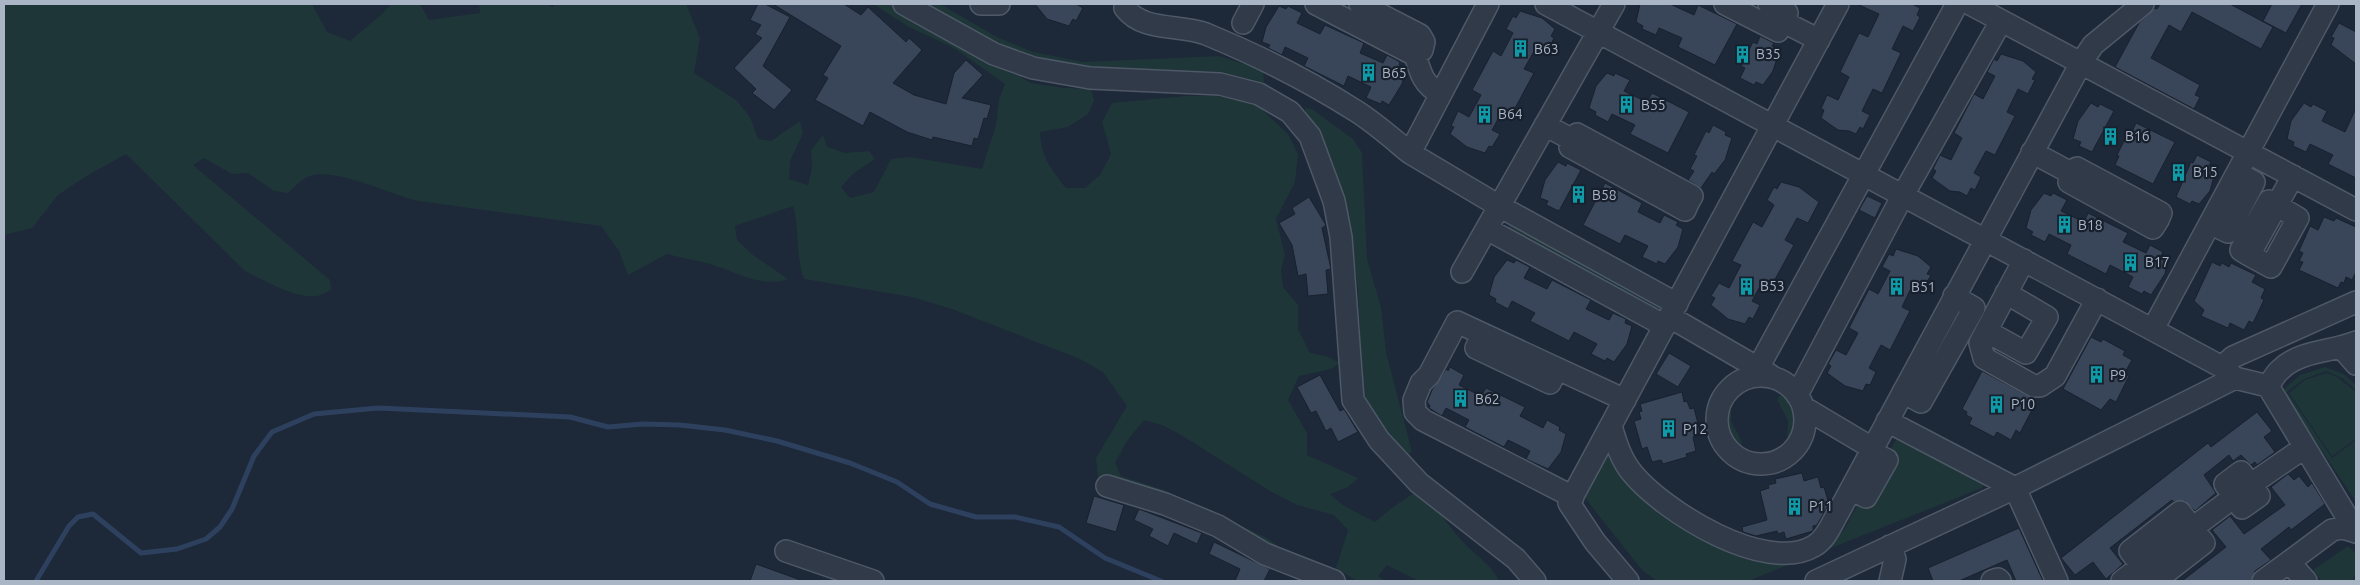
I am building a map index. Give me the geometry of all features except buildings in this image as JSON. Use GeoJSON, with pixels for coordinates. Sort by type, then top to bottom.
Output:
{"type":"FeatureCollection","features":[{"type":"Feature","properties":{"kind":"street"},"geometry":{"type":"LineString","coordinates":[[904,4],[994,54],[1033,68],[1090,78],[1220,84],[1259,94],[1290,112],[1310,136],[1334,201],[1341,237],[1352,400],[1378,440],[1419,484],[1516,559],[1535,581]]}},
{"type":"Feature","properties":{"kind":"street"},"geometry":{"type":"LineString","coordinates":[[981,4],[999,4]]}},
{"type":"Feature","properties":{"kind":"street"},"geometry":{"type":"LineString","coordinates":[[1127,4],[1125,8],[1138,20],[1202,33],[1234,46],[1322,91],[1358,112],[1410,153],[1500,206],[1670,316],[1788,385],[1800,401],[1836,428],[1872,450]]}},
{"type":"Feature","properties":{"kind":"street"},"geometry":{"type":"LineString","coordinates":[[1243,23],[1253,4]]}},
{"type":"Feature","properties":{"kind":"street"},"geometry":{"type":"LineString","coordinates":[[1316,4],[1415,54],[1424,80],[1432,89],[1441,94]]}},
{"type":"Feature","properties":{"kind":"street"},"geometry":{"type":"LineString","coordinates":[[1360,4],[1420,35],[1424,46],[1415,54]]}},
{"type":"Feature","properties":{"kind":"street"},"geometry":{"type":"LineString","coordinates":[[1410,153],[1488,4]]}},
{"type":"Feature","properties":{"kind":"street"},"geometry":{"type":"LineString","coordinates":[[1546,4],[2153,329],[2228,373],[2274,378],[2315,352],[2349,345],[2356,364]]}},
{"type":"Feature","properties":{"kind":"street"},"geometry":{"type":"LineString","coordinates":[[1462,272],[1614,4]]}},
{"type":"Feature","properties":{"kind":"street"},"geometry":{"type":"LineString","coordinates":[[1725,4],[1778,31],[1788,13],[1769,4]]}},
{"type":"Feature","properties":{"kind":"street"},"geometry":{"type":"LineString","coordinates":[[1748,4],[1819,40]]}},
{"type":"Feature","properties":{"kind":"street"},"geometry":{"type":"LineString","coordinates":[[1628,581],[1594,542],[1569,503],[1838,4]]}},
{"type":"Feature","properties":{"kind":"street"},"geometry":{"type":"LineString","coordinates":[[1758,368],[1957,4]]}},
{"type":"Feature","properties":{"kind":"street"},"geometry":{"type":"LineString","coordinates":[[1611,426],[1622,459],[1632,474],[1660,500],[1718,534],[1762,551],[1781,554],[1800,552],[1814,546],[1825,536],[1903,392],[1921,402],[1974,308],[1954,296],[2081,63],[2093,45],[2143,4]]}},
{"type":"Feature","properties":{"kind":"street"},"geometry":{"type":"LineString","coordinates":[[2153,329],[2328,4]]}},
{"type":"Feature","properties":{"kind":"street"},"geometry":{"type":"LineString","coordinates":[[1979,6],[2001,21],[2356,210]]}},
{"type":"Feature","properties":{"kind":"street"},"geometry":{"type":"LineString","coordinates":[[1777,379],[1757,376],[1744,380],[1732,387],[1723,397],[1718,409],[1717,423],[1720,436],[1726,448],[1748,462],[1762,464],[1775,462],[1787,455],[1796,446],[1802,434],[1805,421],[1800,401],[1903,195],[2001,21]]}},
{"type":"Feature","properties":{"kind":"street"},"geometry":{"type":"LineString","coordinates":[[1545,125],[1573,140],[1577,134],[1676,187],[1692,196],[1688,203]]}},
{"type":"Feature","properties":{"kind":"street"},"geometry":{"type":"LineString","coordinates":[[2032,152],[2073,174],[2077,168],[2161,213],[2158,220]]}},
{"type":"Feature","properties":{"kind":"street"},"geometry":{"type":"LineString","coordinates":[[2276,206],[2293,176]]}},
{"type":"Feature","properties":{"kind":"street"},"geometry":{"type":"LineString","coordinates":[[2268,201],[2276,206],[2298,218],[2271,267],[2241,250],[2268,201]]}},
{"type":"Feature","properties":{"kind":"street"},"geometry":{"type":"LineString","coordinates":[[1487,229],[1670,316]]}},
{"type":"Feature","properties":{"kind":"street"},"geometry":{"type":"LineString","coordinates":[[2024,260],[1980,343],[1984,358],[2034,386],[2040,386],[2055,376],[2097,299]]}},
{"type":"Feature","properties":{"kind":"street"},"geometry":{"type":"LineString","coordinates":[[1986,331],[2026,353],[2046,317],[2006,293]]}},
{"type":"Feature","properties":{"kind":"street"},"geometry":{"type":"LineString","coordinates":[[1816,581],[2015,488],[2228,373],[2233,357],[2356,302]]}},
{"type":"Feature","properties":{"kind":"street"},"geometry":{"type":"LineString","coordinates":[[1573,497],[1423,420],[1415,412],[1414,400],[1421,384],[1430,375],[1457,322],[1483,334],[1476,348],[1550,383],[1557,369],[1625,400]]}},
{"type":"Feature","properties":{"kind":"street"},"geometry":{"type":"LineString","coordinates":[[2253,349],[2274,378],[2305,447],[2356,532]]}},
{"type":"Feature","properties":{"kind":"street"},"geometry":{"type":"LineString","coordinates":[[1887,421],[2015,488],[2057,581]]}},
{"type":"Feature","properties":{"kind":"street"},"geometry":{"type":"LineString","coordinates":[[1802,434],[1819,427],[1836,428]]}},
{"type":"Feature","properties":{"kind":"street"},"geometry":{"type":"LineString","coordinates":[[2192,528],[2305,447]]}},
{"type":"Feature","properties":{"kind":"street"},"geometry":{"type":"LineString","coordinates":[[1107,486],[1165,504],[1218,526],[1265,554],[1334,581]]}},
{"type":"Feature","properties":{"kind":"street"},"geometry":{"type":"LineString","coordinates":[[2332,530],[2342,508]]}},
{"type":"Feature","properties":{"kind":"street"},"geometry":{"type":"LineString","coordinates":[[2122,581],[2150,576],[2204,543],[2180,512],[2130,551],[2150,576]]}},
{"type":"Feature","properties":{"kind":"street"},"geometry":{"type":"LineString","coordinates":[[2264,581],[2332,530],[2343,528],[2356,532]]}},
{"type":"Feature","properties":{"kind":"street"},"geometry":{"type":"LineString","coordinates":[[1890,546],[1895,559],[1890,581]]}},
{"type":"Feature","properties":{"kind":"street"},"geometry":{"type":"LineString","coordinates":[[786,551],[873,581]]}},
{"type":"Feature","properties":{"kind":"street"},"geometry":{"type":"LineString","coordinates":[[2289,562],[2306,581]]}},
{"type":"Feature","properties":{"kind":"street"},"geometry":{"type":"LineString","coordinates":[[1992,581],[1998,579],[2000,581]]}},
{"type":"Feature","properties":{"kind":"green space"},"geometry":{"type":"Polygon","coordinates":[[[4,4],[312,4],[327,32],[350,41],[391,4],[420,4],[429,20],[480,13],[479,4],[548,4],[552,8],[555,4],[686,4],[700,38],[694,73],[736,100],[750,117],[758,139],[771,141],[800,121],[803,133],[790,161],[789,179],[808,185],[812,168],[811,150],[823,135],[827,147],[845,153],[869,151],[875,159],[854,173],[841,187],[850,198],[874,192],[891,159],[910,157],[982,169],[996,125],[999,99],[1005,84],[954,48],[909,27],[873,4],[894,4],[1031,83],[1064,88],[1091,89],[1094,100],[1088,114],[1068,127],[1040,132],[1042,148],[1048,162],[1066,188],[1085,188],[1100,175],[1111,154],[1102,122],[1112,103],[1185,96],[1217,96],[1257,105],[1288,134],[1298,154],[1295,182],[1276,219],[1285,255],[1281,270],[1283,287],[1298,305],[1298,329],[1310,353],[1326,356],[1340,363],[1331,369],[1299,376],[1288,400],[1307,433],[1307,455],[1358,478],[1348,487],[1330,494],[1344,506],[1375,522],[1417,491],[1436,508],[1462,541],[1488,565],[1499,581],[1419,581],[1387,565],[1378,576],[1385,581],[1357,581],[1336,568],[1348,530],[1334,515],[1297,505],[1270,491],[1181,435],[1162,425],[1144,420],[1127,441],[1115,463],[1121,476],[1164,490],[1267,538],[1277,545],[1277,551],[1163,500],[1098,478],[1096,458],[1127,406],[1103,372],[1080,359],[952,309],[912,297],[804,279],[799,261],[793,206],[735,226],[737,240],[753,255],[788,279],[769,282],[759,281],[707,263],[667,254],[628,275],[619,251],[601,226],[418,201],[334,175],[321,174],[307,177],[288,193],[274,191],[248,173],[232,174],[204,158],[193,165],[330,280],[331,290],[320,295],[308,296],[289,292],[245,271],[126,154],[88,175],[58,195],[32,228],[4,235],[4,4]]]}},
{"type":"Feature","properties":{"kind":"green space"},"geometry":{"type":"Polygon","coordinates":[[[914,4],[940,4],[997,37],[1033,52],[1083,62],[1219,56],[1263,70],[1264,83],[1221,72],[1148,69],[1087,74],[1032,63],[914,4]]]}},
{"type":"Feature","properties":{"kind":"green space"},"geometry":{"type":"Polygon","coordinates":[[[1305,108],[1312,109],[1353,139],[1362,153],[1367,259],[1381,307],[1386,352],[1412,452],[1404,457],[1363,400],[1358,289],[1351,234],[1333,164],[1322,141],[1306,119],[1305,108]]]}},
{"type":"Feature","properties":{"kind":"green space"},"geometry":{"type":"Polygon","coordinates":[[[1510,224],[1663,305],[1663,313],[1508,230],[1510,224]]]}},
{"type":"Feature","properties":{"kind":"green space"},"geometry":{"type":"Polygon","coordinates":[[[2325,367],[2344,374],[2356,385],[2356,390],[2342,378],[2326,371],[2304,379],[2287,392],[2332,458],[2356,440],[2356,502],[2282,391],[2300,375],[2325,367]]]}},
{"type":"Feature","properties":{"kind":"green space"},"geometry":{"type":"Polygon","coordinates":[[[2326,373],[2337,377],[2356,392],[2356,439],[2332,456],[2289,393],[2305,380],[2326,373]]]}},
{"type":"Feature","properties":{"kind":"green space"},"geometry":{"type":"Polygon","coordinates":[[[1783,391],[1792,403],[1797,417],[1795,431],[1787,444],[1788,421],[1777,399],[1783,391]]]}},
{"type":"Feature","properties":{"kind":"green space"},"geometry":{"type":"Polygon","coordinates":[[[1731,397],[1731,421],[1742,442],[1737,450],[1727,438],[1722,425],[1724,411],[1731,397]]]}},
{"type":"Feature","properties":{"kind":"green space"},"geometry":{"type":"Polygon","coordinates":[[[1898,437],[1981,480],[1984,484],[1982,488],[1748,581],[1657,581],[1642,570],[1585,498],[1608,455],[1733,548],[1832,542],[1844,530],[1860,500],[1871,506],[1899,457],[1889,451],[1898,437]]]}},
{"type":"Feature","properties":{"kind":"green space"},"geometry":{"type":"Polygon","coordinates":[[[2348,546],[2356,554],[2356,571],[2353,581],[2321,581],[2313,570],[2348,546]]]}},
{"type":"Feature","properties":{"kind":"waterway"},"geometry":{"type":"LineString","coordinates":[[36,581],[69,526],[78,517],[93,514],[141,553],[177,549],[206,539],[220,527],[232,509],[254,456],[272,432],[314,414],[378,408],[570,417],[608,427],[643,424],[680,425],[725,430],[777,441],[850,463],[897,482],[930,504],[976,517],[1015,517],[1059,527],[1105,558],[1161,581]]}},
{"type":"Feature","properties":{"kind":"place","name":"B63"},"geometry":{"type":"Point","coordinates":[1520,49]}},
{"type":"Feature","properties":{"kind":"place","name":"B35"},"geometry":{"type":"Point","coordinates":[1742,54]}},
{"type":"Feature","properties":{"kind":"place","name":"B65"},"geometry":{"type":"Point","coordinates":[1368,73]}},
{"type":"Feature","properties":{"kind":"place","name":"B55"},"geometry":{"type":"Point","coordinates":[1627,105]}},
{"type":"Feature","properties":{"kind":"place","name":"B64"},"geometry":{"type":"Point","coordinates":[1484,114]}},
{"type":"Feature","properties":{"kind":"place","name":"B16"},"geometry":{"type":"Point","coordinates":[2111,136]}},
{"type":"Feature","properties":{"kind":"place","name":"B15"},"geometry":{"type":"Point","coordinates":[2179,172]}},
{"type":"Feature","properties":{"kind":"place","name":"B58"},"geometry":{"type":"Point","coordinates":[1578,195]}},
{"type":"Feature","properties":{"kind":"place","name":"B18"},"geometry":{"type":"Point","coordinates":[2064,225]}},
{"type":"Feature","properties":{"kind":"place","name":"B17"},"geometry":{"type":"Point","coordinates":[2131,262]}},
{"type":"Feature","properties":{"kind":"place","name":"B53"},"geometry":{"type":"Point","coordinates":[1746,286]}},
{"type":"Feature","properties":{"kind":"place","name":"B51"},"geometry":{"type":"Point","coordinates":[1897,287]}},
{"type":"Feature","properties":{"kind":"place","name":"P9"},"geometry":{"type":"Point","coordinates":[2096,375]}},
{"type":"Feature","properties":{"kind":"place","name":"B62"},"geometry":{"type":"Point","coordinates":[1461,399]}},
{"type":"Feature","properties":{"kind":"place","name":"P10"},"geometry":{"type":"Point","coordinates":[1997,404]}},
{"type":"Feature","properties":{"kind":"place","name":"P12"},"geometry":{"type":"Point","coordinates":[1669,429]}},
{"type":"Feature","properties":{"kind":"place","name":"P11"},"geometry":{"type":"Point","coordinates":[1795,506]}}]}
